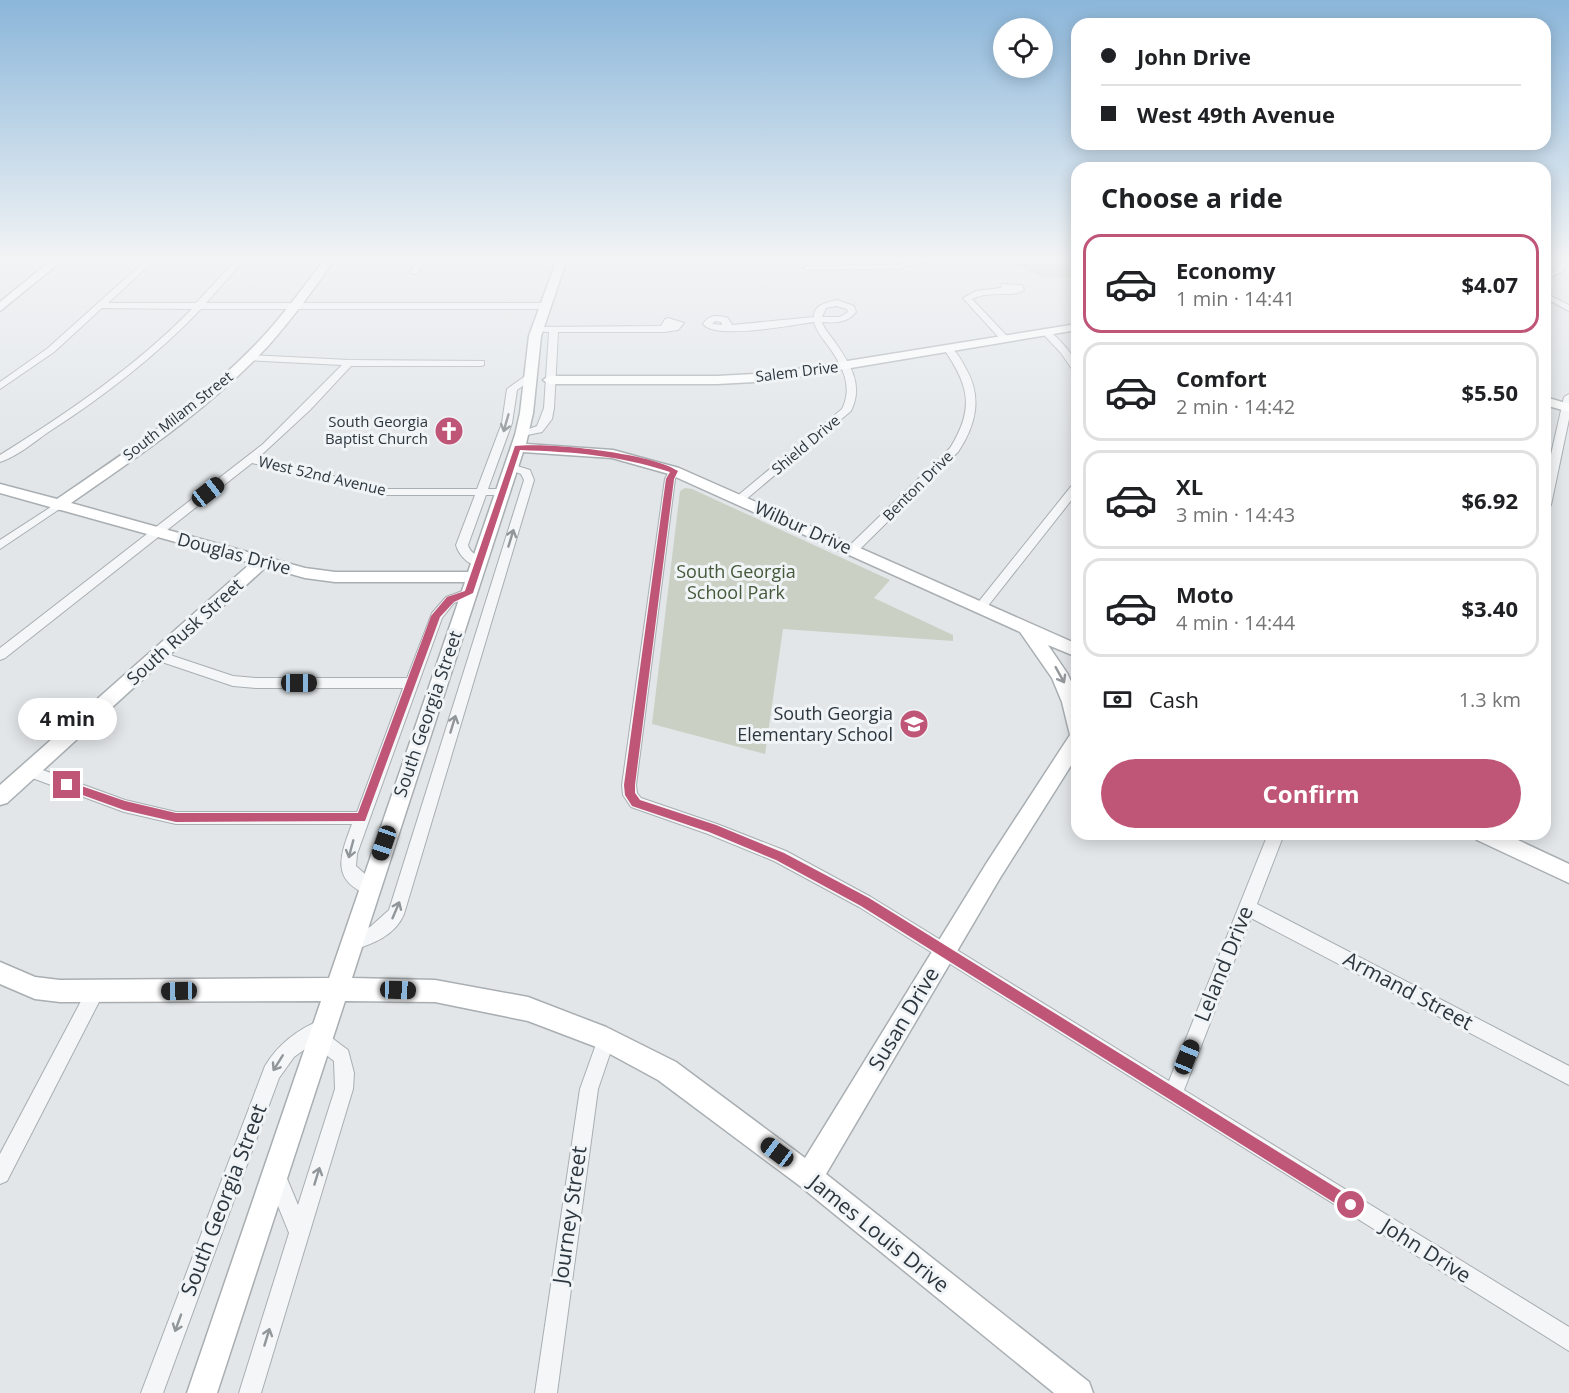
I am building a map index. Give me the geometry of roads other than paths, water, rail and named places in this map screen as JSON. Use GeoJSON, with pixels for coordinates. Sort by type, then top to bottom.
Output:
{"type":"FeatureCollection","features":[{"type":"Feature","properties":{"kind":"street"},"geometry":{"type":"LineString","coordinates":[[0,386],[51,350],[82,324]]}},
{"type":"Feature","properties":{"kind":"street"},"geometry":{"type":"LineString","coordinates":[[0,459],[131,369],[181,324]]}},
{"type":"Feature","properties":{"kind":"street","name":"South Milam Street"},"geometry":{"type":"LineString","coordinates":[[0,545],[170,426],[249,358],[278,324]]}},
{"type":"Feature","properties":{"kind":"street","name":"South Georgia Street"},"geometry":{"type":"LineString","coordinates":[[202,1393],[517,450],[531,394],[540,378],[545,324]]}},
{"type":"Feature","properties":{"kind":"street","name":"Shield Drive"},"geometry":{"type":"LineString","coordinates":[[727,328],[777,324]]}},
{"type":"Feature","properties":{"kind":"street","name":"Shield Drive"},"geometry":{"type":"LineString","coordinates":[[740,499],[846,411],[854,397],[853,381],[818,324]]}},
{"type":"Feature","properties":{"kind":"street"},"geometry":{"type":"LineString","coordinates":[[991,324],[1005,339]]}},
{"type":"Feature","properties":{"kind":"street"},"geometry":{"type":"LineString","coordinates":[[545,329],[664,328]]}},
{"type":"Feature","properties":{"kind":"street","name":"Salem Drive"},"geometry":{"type":"LineString","coordinates":[[540,378],[746,379],[845,366],[1071,328]]}},
{"type":"Feature","properties":{"kind":"street"},"geometry":{"type":"LineString","coordinates":[[1046,332],[1071,361]]}},
{"type":"Feature","properties":{"kind":"street","name":"Benton Drive"},"geometry":{"type":"LineString","coordinates":[[852,550],[954,450],[964,436],[970,422],[972,395],[963,368],[947,348]]}},
{"type":"Feature","properties":{"kind":"street"},"geometry":{"type":"LineString","coordinates":[[249,358],[349,363],[481,363]]}},
{"type":"Feature","properties":{"kind":"street"},"geometry":{"type":"LineString","coordinates":[[0,655],[250,459],[307,408],[349,363]]}},
{"type":"Feature","properties":{"kind":"street"},"geometry":{"type":"LineString","coordinates":[[369,888],[353,875],[348,867],[349,855],[361,818],[436,616],[474,578],[462,545],[507,423],[512,389],[540,378]]}},
{"type":"Feature","properties":{"kind":"street"},"geometry":{"type":"LineString","coordinates":[[1551,402],[1568,404],[1551,479]]}},
{"type":"Feature","properties":{"kind":"street"},"geometry":{"type":"LineString","coordinates":[[351,943],[374,936],[388,925],[396,914],[529,480],[517,450]]}},
{"type":"Feature","properties":{"kind":"street","name":"Wilbur Drive"},"geometry":{"type":"LineString","coordinates":[[517,450],[590,450],[674,471],[1071,648]]}},
{"type":"Feature","properties":{"kind":"street","name":"West 52nd Avenue"},"geometry":{"type":"LineString","coordinates":[[250,459],[386,492],[502,492]]}},
{"type":"Feature","properties":{"kind":"street","name":"John Drive"},"geometry":{"type":"LineString","coordinates":[[674,471],[670,479],[629,785],[630,795],[636,803],[712,829],[780,856],[865,902],[1569,1340]]}},
{"type":"Feature","properties":{"kind":"street","name":"Douglas Drive"},"geometry":{"type":"LineString","coordinates":[[0,489],[305,573],[335,577],[474,578]]}},
{"type":"Feature","properties":{"kind":"street"},"geometry":{"type":"LineString","coordinates":[[980,608],[1071,494]]}},
{"type":"Feature","properties":{"kind":"street","name":"South Rusk Street"},"geometry":{"type":"LineString","coordinates":[[0,797],[262,562]]}},
{"type":"Feature","properties":{"kind":"street"},"geometry":{"type":"LineString","coordinates":[[1024,628],[1044,651],[1062,678],[1071,702]]}},
{"type":"Feature","properties":{"kind":"street"},"geometry":{"type":"LineString","coordinates":[[158,656],[233,681],[256,684],[411,683]]}},
{"type":"Feature","properties":{"kind":"street","name":"Susan Drive"},"geometry":{"type":"LineString","coordinates":[[809,1177],[945,951],[1071,750]]}},
{"type":"Feature","properties":{"kind":"street"},"geometry":{"type":"LineString","coordinates":[[29,771],[124,806],[176,818],[361,818]]}},
{"type":"Feature","properties":{"kind":"street","name":"Leland Drive"},"geometry":{"type":"LineString","coordinates":[[1173,1094],[1274,840]]}},
{"type":"Feature","properties":{"kind":"street"},"geometry":{"type":"LineString","coordinates":[[1497,840],[1569,874]]}},
{"type":"Feature","properties":{"kind":"street","name":"Armand Street"},"geometry":{"type":"LineString","coordinates":[[1247,907],[1569,1076]]}},
{"type":"Feature","properties":{"kind":"street","name":"James Louis Drive"},"geometry":{"type":"LineString","coordinates":[[2,978],[35,988],[60,992],[435,991],[528,1009],[606,1039],[667,1071],[809,1177],[1078,1393]]}},
{"type":"Feature","properties":{"kind":"street"},"geometry":{"type":"LineString","coordinates":[[0,1174],[95,992]]}},
{"type":"Feature","properties":{"kind":"street"},"geometry":{"type":"LineString","coordinates":[[250,1393],[344,1081],[342,1056],[321,1034]]}},
{"type":"Feature","properties":{"kind":"street","name":"South Georgia Street"},"geometry":{"type":"LineString","coordinates":[[152,1393],[279,1058],[296,1041],[321,1034]]}},
{"type":"Feature","properties":{"kind":"street","name":"Journey Street"},"geometry":{"type":"LineString","coordinates":[[546,1393],[589,1089],[606,1039]]}},
{"type":"Feature","properties":{"kind":"street"},"geometry":{"type":"LineString","coordinates":[[275,1173],[299,1232]]}},
{"type":"Feature","properties":{"kind":"place","name":"South Georgia Baptist Church"},"geometry":{"type":"Point","coordinates":[449,431]}},
{"type":"Feature","properties":{"kind":"place","name":"South Georgia Elementary School"},"geometry":{"type":"Point","coordinates":[914,724]}},
{"type":"Feature","properties":{"kind":"park label","name":"South Georgia School Park"},"geometry":{"type":"Point","coordinates":[736,582]}}]}
